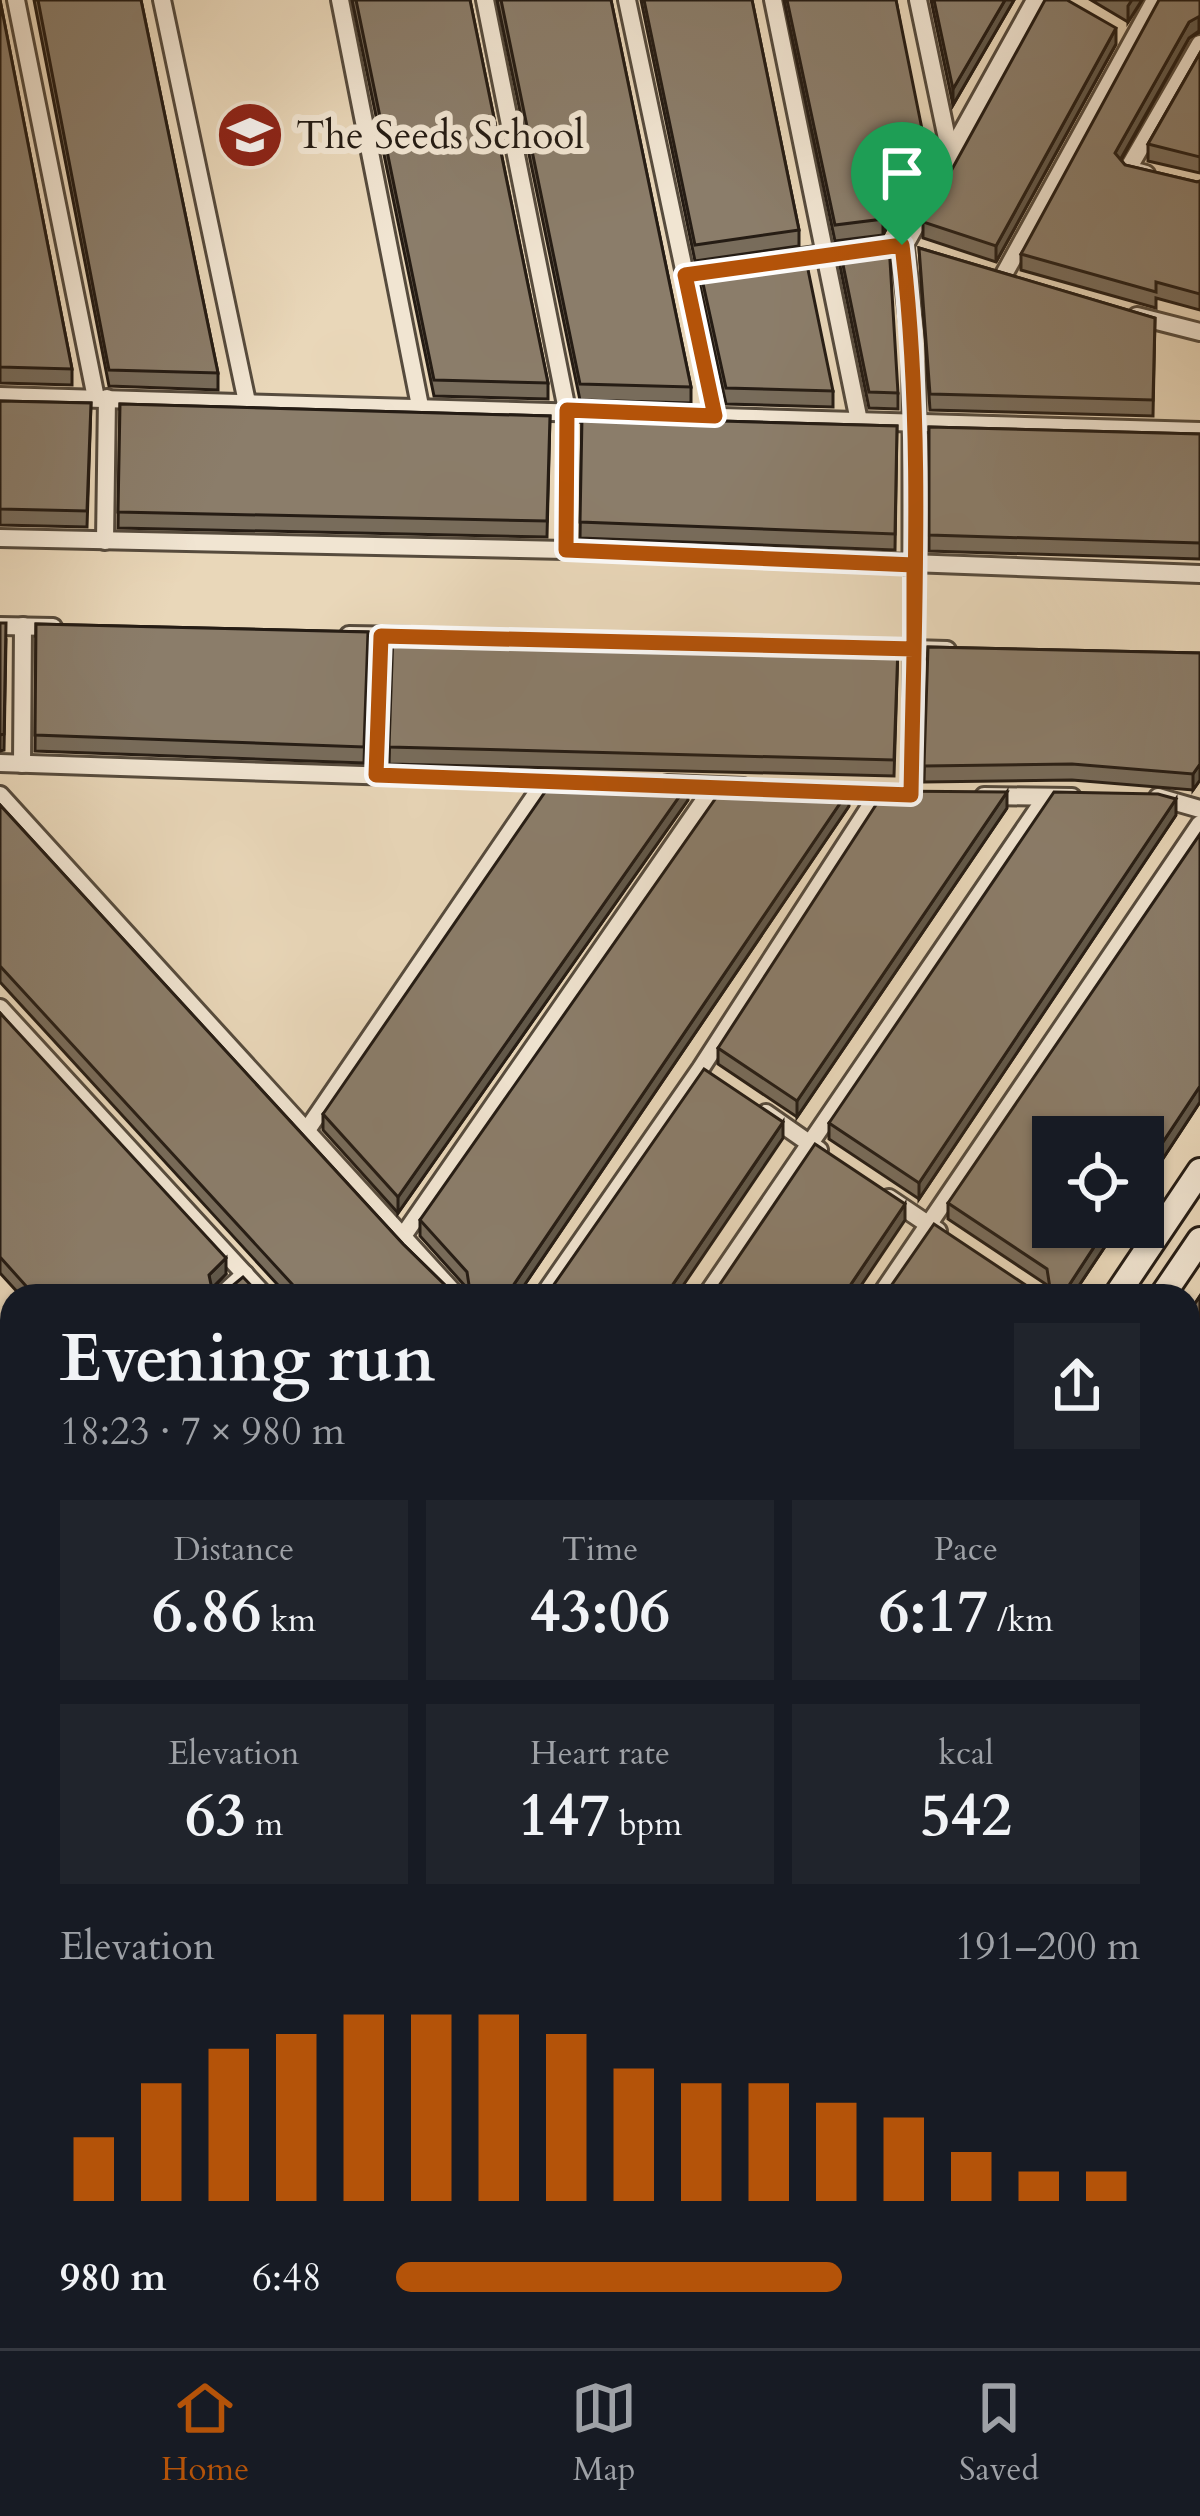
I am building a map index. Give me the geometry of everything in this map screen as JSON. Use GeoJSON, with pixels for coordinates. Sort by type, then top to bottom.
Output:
{"type":"FeatureCollection","features":[{"type":"Feature","properties":{"kind":"main road"},"geometry":{"type":"LineString","coordinates":[[1124,1284],[1200,1171]]}},
{"type":"Feature","properties":{"kind":"main road"},"geometry":{"type":"LineString","coordinates":[[1170,1284],[1200,1240]]}},
{"type":"Feature","properties":{"kind":"street"},"geometry":{"type":"LineString","coordinates":[[16,0],[102,398],[105,541]]}},
{"type":"Feature","properties":{"kind":"street"},"geometry":{"type":"LineString","coordinates":[[161,0],[247,402]]}},
{"type":"Feature","properties":{"kind":"street"},"geometry":{"type":"LineString","coordinates":[[340,0],[420,406]]}},
{"type":"Feature","properties":{"kind":"street"},"geometry":{"type":"LineString","coordinates":[[484,0],[567,410],[566,550]]}},
{"type":"Feature","properties":{"kind":"street"},"geometry":{"type":"LineString","coordinates":[[627,0],[715,416]]}},
{"type":"Feature","properties":{"kind":"street"},"geometry":{"type":"LineString","coordinates":[[773,0],[859,421]]}},
{"type":"Feature","properties":{"kind":"street"},"geometry":{"type":"LineString","coordinates":[[918,0],[950,153]]}},
{"type":"Feature","properties":{"kind":"street"},"geometry":{"type":"LineString","coordinates":[[911,795],[911,248],[950,153],[1037,0]]}},
{"type":"Feature","properties":{"kind":"street"},"geometry":{"type":"LineString","coordinates":[[981,271],[1011,280],[1123,33],[1155,0]]}},
{"type":"Feature","properties":{"kind":"street"},"geometry":{"type":"LineString","coordinates":[[1164,178],[1127,169],[1200,44]]}},
{"type":"Feature","properties":{"kind":"street"},"geometry":{"type":"LineString","coordinates":[[766,262],[911,248]]}},
{"type":"Feature","properties":{"kind":"street"},"geometry":{"type":"LineString","coordinates":[[685,275],[746,265]]}},
{"type":"Feature","properties":{"kind":"street"},"geometry":{"type":"LineString","coordinates":[[1117,311],[1200,332]]}},
{"type":"Feature","properties":{"kind":"street"},"geometry":{"type":"LineString","coordinates":[[0,396],[1200,430]]}},
{"type":"Feature","properties":{"kind":"street"},"geometry":{"type":"LineString","coordinates":[[0,538],[566,550],[1200,574]]}},
{"type":"Feature","properties":{"kind":"street"},"geometry":{"type":"LineString","coordinates":[[0,626],[70,628]]}},
{"type":"Feature","properties":{"kind":"street"},"geometry":{"type":"LineString","coordinates":[[22,764],[23,626]]}},
{"type":"Feature","properties":{"kind":"street"},"geometry":{"type":"LineString","coordinates":[[333,634],[427,637]]}},
{"type":"Feature","properties":{"kind":"street"},"geometry":{"type":"LineString","coordinates":[[376,775],[381,636]]}},
{"type":"Feature","properties":{"kind":"street"},"geometry":{"type":"LineString","coordinates":[[867,648],[961,650]]}},
{"type":"Feature","properties":{"kind":"street"},"geometry":{"type":"LineString","coordinates":[[0,763],[588,782]]}},
{"type":"Feature","properties":{"kind":"street"},"geometry":{"type":"LineString","coordinates":[[307,1130],[545,781]]}},
{"type":"Feature","properties":{"kind":"street"},"geometry":{"type":"LineString","coordinates":[[651,784],[761,788]]}},
{"type":"Feature","properties":{"kind":"street"},"geometry":{"type":"LineString","coordinates":[[403,1236],[714,786]]}},
{"type":"Feature","properties":{"kind":"street"},"geometry":{"type":"LineString","coordinates":[[808,791],[933,796]]}},
{"type":"Feature","properties":{"kind":"street"},"geometry":{"type":"LineString","coordinates":[[552,1284],[701,1068],[878,794]]}},
{"type":"Feature","properties":{"kind":"street"},"geometry":{"type":"LineString","coordinates":[[0,795],[446,1284]]}},
{"type":"Feature","properties":{"kind":"street"},"geometry":{"type":"LineString","coordinates":[[956,796],[1091,797]]}},
{"type":"Feature","properties":{"kind":"street"},"geometry":{"type":"LineString","coordinates":[[714,1284],[1046,796]]}},
{"type":"Feature","properties":{"kind":"street"},"geometry":{"type":"LineString","coordinates":[[1137,797],[1160,797],[1200,809]]}},
{"type":"Feature","properties":{"kind":"street"},"geometry":{"type":"LineString","coordinates":[[888,1284],[1200,824]]}},
{"type":"Feature","properties":{"kind":"street"},"geometry":{"type":"LineString","coordinates":[[0,1008],[254,1284]]}},
{"type":"Feature","properties":{"kind":"street"},"geometry":{"type":"LineString","coordinates":[[701,1068],[719,1081]]}},
{"type":"Feature","properties":{"kind":"street"},"geometry":{"type":"LineString","coordinates":[[756,1106],[831,1158]]}},
{"type":"Feature","properties":{"kind":"street"},"geometry":{"type":"LineString","coordinates":[[870,1185],[947,1237]]}},
{"type":"Feature","properties":{"kind":"street"},"geometry":{"type":"LineString","coordinates":[[234,1284],[245,1274]]}},
{"type":"Feature","properties":{"kind":"building"},"geometry":{"type":"Polygon","coordinates":[[[0,0],[72,369],[0,367],[0,0]]]}},
{"type":"Feature","properties":{"kind":"building"},"geometry":{"type":"Polygon","coordinates":[[[38,0],[141,0],[218,373],[109,370],[38,0]]]}},
{"type":"Feature","properties":{"kind":"building"},"geometry":{"type":"Polygon","coordinates":[[[356,0],[470,0],[548,383],[434,380],[356,0]]]}},
{"type":"Feature","properties":{"kind":"building"},"geometry":{"type":"Polygon","coordinates":[[[501,0],[611,0],[691,387],[580,384],[501,0]]]}},
{"type":"Feature","properties":{"kind":"building"},"geometry":{"type":"Polygon","coordinates":[[[644,0],[752,0],[799,230],[695,245],[644,0]]]}},
{"type":"Feature","properties":{"kind":"building"},"geometry":{"type":"Polygon","coordinates":[[[787,0],[896,0],[924,139],[883,219],[835,225],[787,0]]]}},
{"type":"Feature","properties":{"kind":"building"},"geometry":{"type":"Polygon","coordinates":[[[934,0],[1005,0],[953,89],[934,0]]]}},
{"type":"Feature","properties":{"kind":"building"},"geometry":{"type":"Polygon","coordinates":[[[1045,0],[1067,0],[1116,28],[996,246],[923,222],[1045,0]]]}},
{"type":"Feature","properties":{"kind":"building"},"geometry":{"type":"Polygon","coordinates":[[[1159,0],[1200,0],[1200,16],[1189,22],[1115,153],[1125,165],[1200,181],[1200,294],[1156,282],[1156,292],[1021,254],[1159,0]]]}},
{"type":"Feature","properties":{"kind":"building"},"geometry":{"type":"Polygon","coordinates":[[[1200,53],[1200,157],[1148,144],[1200,53]]]}},
{"type":"Feature","properties":{"kind":"building"},"geometry":{"type":"Polygon","coordinates":[[[889,244],[898,393],[869,392],[840,250],[889,244]]]}},
{"type":"Feature","properties":{"kind":"building"},"geometry":{"type":"Polygon","coordinates":[[[919,248],[1155,318],[1153,400],[930,394],[919,248]]]}},
{"type":"Feature","properties":{"kind":"building"},"geometry":{"type":"Polygon","coordinates":[[[805,255],[833,391],[726,388],[700,270],[805,255]]]}},
{"type":"Feature","properties":{"kind":"building"},"geometry":{"type":"Polygon","coordinates":[[[0,401],[91,403],[87,511],[0,509],[0,401]]]}},
{"type":"Feature","properties":{"kind":"building"},"geometry":{"type":"Polygon","coordinates":[[[120,404],[550,416],[547,521],[118,512],[120,404]]]}},
{"type":"Feature","properties":{"kind":"building"},"geometry":{"type":"Polygon","coordinates":[[[582,417],[897,426],[895,534],[580,522],[582,417]]]}},
{"type":"Feature","properties":{"kind":"building"},"geometry":{"type":"Polygon","coordinates":[[[929,427],[1200,434],[1200,543],[929,535],[929,427]]]}},
{"type":"Feature","properties":{"kind":"building"},"geometry":{"type":"Polygon","coordinates":[[[0,623],[6,623],[4,734],[0,735],[0,623]]]}},
{"type":"Feature","properties":{"kind":"building"},"geometry":{"type":"Polygon","coordinates":[[[36,624],[368,632],[364,747],[35,735],[36,624]]]}},
{"type":"Feature","properties":{"kind":"building"},"geometry":{"type":"Polygon","coordinates":[[[393,633],[898,646],[894,760],[389,747],[393,633]]]}},
{"type":"Feature","properties":{"kind":"building"},"geometry":{"type":"Polygon","coordinates":[[[928,647],[1200,653],[1200,764],[1193,774],[1072,764],[924,766],[928,647]]]}},
{"type":"Feature","properties":{"kind":"building"},"geometry":{"type":"Polygon","coordinates":[[[554,779],[688,784],[398,1197],[323,1114],[554,779]]]}},
{"type":"Feature","properties":{"kind":"building"},"geometry":{"type":"Polygon","coordinates":[[[725,785],[849,790],[514,1284],[469,1284],[467,1272],[420,1220],[725,785]]]}},
{"type":"Feature","properties":{"kind":"building"},"geometry":{"type":"Polygon","coordinates":[[[885,791],[1007,792],[797,1101],[718,1048],[885,791]]]}},
{"type":"Feature","properties":{"kind":"building"},"geometry":{"type":"Polygon","coordinates":[[[1054,792],[1158,794],[1176,799],[919,1183],[829,1123],[1054,792]]]}},
{"type":"Feature","properties":{"kind":"building"},"geometry":{"type":"Polygon","coordinates":[[[0,805],[444,1284],[292,1284],[0,966],[0,805]]]}},
{"type":"Feature","properties":{"kind":"building"},"geometry":{"type":"Polygon","coordinates":[[[1200,834],[1200,1086],[1164,1140],[1164,1116],[1032,1116],[1032,1248],[1093,1248],[1070,1284],[1049,1284],[1047,1269],[948,1203],[1200,834]]]}},
{"type":"Feature","properties":{"kind":"building"},"geometry":{"type":"Polygon","coordinates":[[[0,1013],[226,1258],[209,1275],[211,1284],[24,1284],[0,1257],[0,1013]]]}},
{"type":"Feature","properties":{"kind":"building"},"geometry":{"type":"Polygon","coordinates":[[[704,1069],[783,1122],[673,1284],[554,1284],[704,1069]]]}},
{"type":"Feature","properties":{"kind":"building"},"geometry":{"type":"Polygon","coordinates":[[[815,1144],[905,1204],[851,1284],[720,1284],[815,1144]]]}},
{"type":"Feature","properties":{"kind":"building"},"geometry":{"type":"Polygon","coordinates":[[[934,1224],[1024,1284],[892,1284],[934,1224]]]}},
{"type":"Feature","properties":{"kind":"place","name":"The Seeds School"},"geometry":{"type":"Point","coordinates":[250,135]}},
{"type":"Feature","properties":{"kind":"route"},"geometry":{"type":"LineString","coordinates":[[902,245],[685,275],[715,416],[567,410],[566,550],[914,565],[914,649],[381,636],[376,775],[911,795],[914,649],[914,344],[902,245]]}}]}
